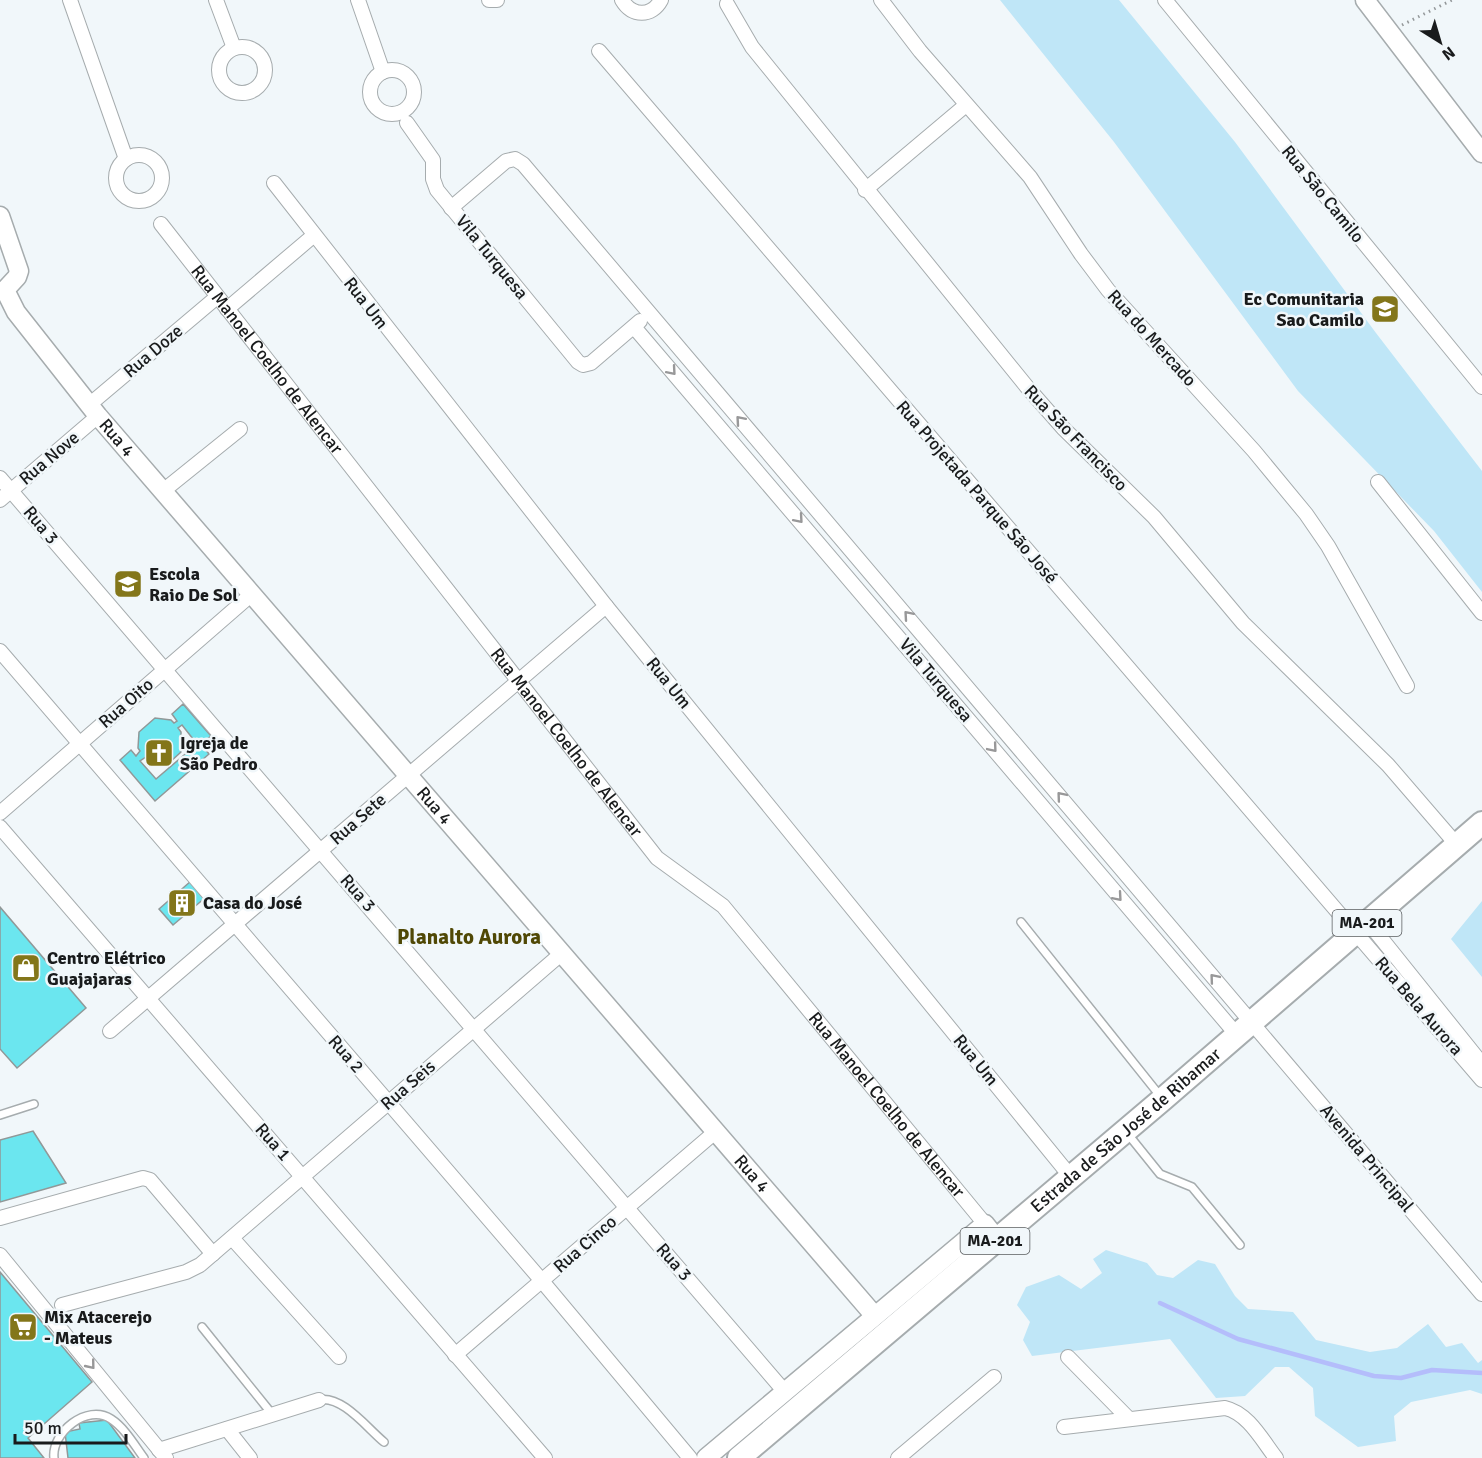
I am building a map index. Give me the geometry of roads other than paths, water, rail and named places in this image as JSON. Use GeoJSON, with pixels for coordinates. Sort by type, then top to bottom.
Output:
{"type":"FeatureCollection","features":[{"type":"Feature","properties":{"kind":"main road","name":"Estrada de São José de Ribamar"},"geometry":{"type":"LineString","coordinates":[[739,1458],[991,1231],[1071,1177],[1482,823]]}},
{"type":"Feature","properties":{"kind":"street"},"geometry":{"type":"LineString","coordinates":[[70,0],[126,159]]}},
{"type":"Feature","properties":{"kind":"street"},"geometry":{"type":"LineString","coordinates":[[216,0],[234,48]]}},
{"type":"Feature","properties":{"kind":"street"},"geometry":{"type":"LineString","coordinates":[[358,0],[383,72]]}},
{"type":"Feature","properties":{"kind":"street"},"geometry":{"type":"LineString","coordinates":[[489,0],[497,0]]}},
{"type":"Feature","properties":{"kind":"street"},"geometry":{"type":"LineString","coordinates":[[622,0],[628,9],[642,13],[655,9],[661,0]]}},
{"type":"Feature","properties":{"kind":"street","name":"Rua do Mercado"},"geometry":{"type":"LineString","coordinates":[[881,0],[966,105],[1030,177],[1108,290],[1254,451],[1306,514],[1328,546],[1407,686]]}},
{"type":"Feature","properties":{"kind":"street","name":"Rua São Camilo"},"geometry":{"type":"LineString","coordinates":[[1165,0],[1482,387]]}},
{"type":"Feature","properties":{"kind":"street"},"geometry":{"type":"LineString","coordinates":[[1365,0],[1482,153]]}},
{"type":"Feature","properties":{"kind":"street","name":"Rua São Francisco"},"geometry":{"type":"LineString","coordinates":[[728,4],[752,47],[865,190],[1048,411],[1154,517],[1243,623],[1388,765],[1457,844]]}},
{"type":"Feature","properties":{"kind":"street","name":"Rua Projetada Parque São José"},"geometry":{"type":"LineString","coordinates":[[599,51],[1362,928]]}},
{"type":"Feature","properties":{"kind":"street"},"geometry":{"type":"LineString","coordinates":[[865,190],[966,105]]}},
{"type":"Feature","properties":{"kind":"street"},"geometry":{"type":"LineString","coordinates":[[407,123],[431,156],[434,184],[451,208]]}},
{"type":"Feature","properties":{"kind":"street","name":"Vila Turquesa"},"geometry":{"type":"LineString","coordinates":[[648,314],[595,360],[580,364],[451,208],[506,161],[519,160],[1085,824],[1244,1029]]}},
{"type":"Feature","properties":{"kind":"street","name":"Rua Um"},"geometry":{"type":"LineString","coordinates":[[274,183],[313,236],[606,606],[1071,1177]]}},
{"type":"Feature","properties":{"kind":"street"},"geometry":{"type":"LineString","coordinates":[[0,216],[19,271],[17,277],[3,291]]}},
{"type":"Feature","properties":{"kind":"street","name":"Rua Manoel Coelho de Alencar"},"geometry":{"type":"LineString","coordinates":[[161,224],[657,858],[723,906],[991,1231]]}},
{"type":"Feature","properties":{"kind":"street"},"geometry":{"type":"LineString","coordinates":[[227,309],[313,236]]}},
{"type":"Feature","properties":{"kind":"street","name":"Rua 4"},"geometry":{"type":"LineString","coordinates":[[3,291],[16,312],[94,411],[714,1133],[874,1315]]}},
{"type":"Feature","properties":{"kind":"street","name":"Rua Doze"},"geometry":{"type":"LineString","coordinates":[[94,411],[217,297]]}},
{"type":"Feature","properties":{"kind":"street","name":"Vila Turquesa"},"geometry":{"type":"LineString","coordinates":[[634,327],[1068,838],[1244,1029]]}},
{"type":"Feature","properties":{"kind":"street","name":"Rua Nove"},"geometry":{"type":"LineString","coordinates":[[0,500],[94,411]]}},
{"type":"Feature","properties":{"kind":"street"},"geometry":{"type":"LineString","coordinates":[[163,491],[240,429]]}},
{"type":"Feature","properties":{"kind":"street"},"geometry":{"type":"LineString","coordinates":[[750,462],[764,448]]}},
{"type":"Feature","properties":{"kind":"street","name":"Rua 3"},"geometry":{"type":"LineString","coordinates":[[0,478],[475,1028],[785,1392]]}},
{"type":"Feature","properties":{"kind":"street"},"geometry":{"type":"LineString","coordinates":[[1378,482],[1482,613]]}},
{"type":"Feature","properties":{"kind":"street","name":"Rua Oito"},"geometry":{"type":"LineString","coordinates":[[0,813],[252,594]]}},
{"type":"Feature","properties":{"kind":"street","name":"Rua Sete"},"geometry":{"type":"LineString","coordinates":[[110,1031],[606,606]]}},
{"type":"Feature","properties":{"kind":"street"},"geometry":{"type":"LineString","coordinates":[[910,650],[926,636]]}},
{"type":"Feature","properties":{"kind":"street","name":"Rua 2"},"geometry":{"type":"LineString","coordinates":[[0,651],[81,742],[234,925],[542,1281],[690,1458]]}},
{"type":"Feature","properties":{"kind":"street"},"geometry":{"type":"LineString","coordinates":[[1068,838],[1085,824]]}},
{"type":"Feature","properties":{"kind":"street","name":"Rua 1"},"geometry":{"type":"LineString","coordinates":[[0,827],[545,1458]]}},
{"type":"Feature","properties":{"kind":"street","name":"Rua Bela Aurora"},"geometry":{"type":"LineString","coordinates":[[1362,928],[1482,1064]]}},
{"type":"Feature","properties":{"kind":"street","name":"Rua Bela Aurora"},"geometry":{"type":"LineString","coordinates":[[1362,928],[1482,1080]]}},
{"type":"Feature","properties":{"kind":"street","name":"Rua Seis"},"geometry":{"type":"LineString","coordinates":[[62,1305],[186,1272],[213,1254],[561,954]]}},
{"type":"Feature","properties":{"kind":"street","name":"Avenida Principal"},"geometry":{"type":"LineString","coordinates":[[1244,1029],[1482,1294]]}},
{"type":"Feature","properties":{"kind":"street","name":"Rua Cinco"},"geometry":{"type":"LineString","coordinates":[[455,1355],[714,1133]]}},
{"type":"Feature","properties":{"kind":"street"},"geometry":{"type":"LineString","coordinates":[[0,1218],[143,1178],[150,1180],[213,1254]]}},
{"type":"Feature","properties":{"kind":"street","name":"Estrada de São José de Ribamar"},"geometry":{"type":"LineString","coordinates":[[706,1458],[874,1315],[991,1231]]}},
{"type":"Feature","properties":{"kind":"street"},"geometry":{"type":"LineString","coordinates":[[232,1238],[339,1357]]}},
{"type":"Feature","properties":{"kind":"street"},"geometry":{"type":"LineString","coordinates":[[0,1255],[162,1454],[227,1429],[319,1400]]}},
{"type":"Feature","properties":{"kind":"street"},"geometry":{"type":"LineString","coordinates":[[1068,1357],[1129,1419]]}},
{"type":"Feature","properties":{"kind":"street"},"geometry":{"type":"LineString","coordinates":[[898,1458],[994,1377]]}},
{"type":"Feature","properties":{"kind":"street"},"geometry":{"type":"LineString","coordinates":[[1064,1427],[1225,1408],[1236,1410],[1276,1458]]}},
{"type":"Feature","properties":{"kind":"street"},"geometry":{"type":"LineString","coordinates":[[227,1429],[250,1458]]}},
{"type":"Feature","properties":{"kind":"lane"},"geometry":{"type":"LineString","coordinates":[[1021,922],[1163,1098]]}},
{"type":"Feature","properties":{"kind":"lane"},"geometry":{"type":"LineString","coordinates":[[0,1115],[34,1104]]}},
{"type":"Feature","properties":{"kind":"lane"},"geometry":{"type":"LineString","coordinates":[[1125,1131],[1160,1174],[1192,1187],[1240,1245]]}},
{"type":"Feature","properties":{"kind":"lane"},"geometry":{"type":"LineString","coordinates":[[202,1327],[272,1414]]}},
{"type":"Feature","properties":{"kind":"lane"},"geometry":{"type":"LineString","coordinates":[[319,1400],[327,1398],[339,1403],[384,1442]]}},
{"type":"Feature","properties":{"kind":"lane"},"geometry":{"type":"LineString","coordinates":[[54,1458],[54,1444],[62,1431],[77,1420],[105,1415],[116,1423],[144,1458]]}},
{"type":"Feature","properties":{"kind":"waterway"},"geometry":{"type":"LineString","coordinates":[[1160,1303],[1238,1339],[1374,1376],[1401,1378],[1432,1370],[1482,1373]]}},
{"type":"Feature","properties":{"kind":"place","name":"Ec Comunitaria Sao Camilo"},"geometry":{"type":"Point","coordinates":[1385,309]}},
{"type":"Feature","properties":{"kind":"place","name":"Escola Raio De Sol"},"geometry":{"type":"Point","coordinates":[128,584]}},
{"type":"Feature","properties":{"kind":"place","name":"Igreja de São Pedro"},"geometry":{"type":"Point","coordinates":[159,753]}},
{"type":"Feature","properties":{"kind":"place","name":"Casa do José"},"geometry":{"type":"Point","coordinates":[182,903]}},
{"type":"Feature","properties":{"kind":"place","name":"Centro Elétrico Guajajaras"},"geometry":{"type":"Point","coordinates":[26,968]}},
{"type":"Feature","properties":{"kind":"place","name":"Mix Atacerejo - Mateus"},"geometry":{"type":"Point","coordinates":[23,1327]}},
{"type":"Feature","properties":{"kind":"district","name":"Planalto Aurora"},"geometry":{"type":"Point","coordinates":[469,937]}}]}
